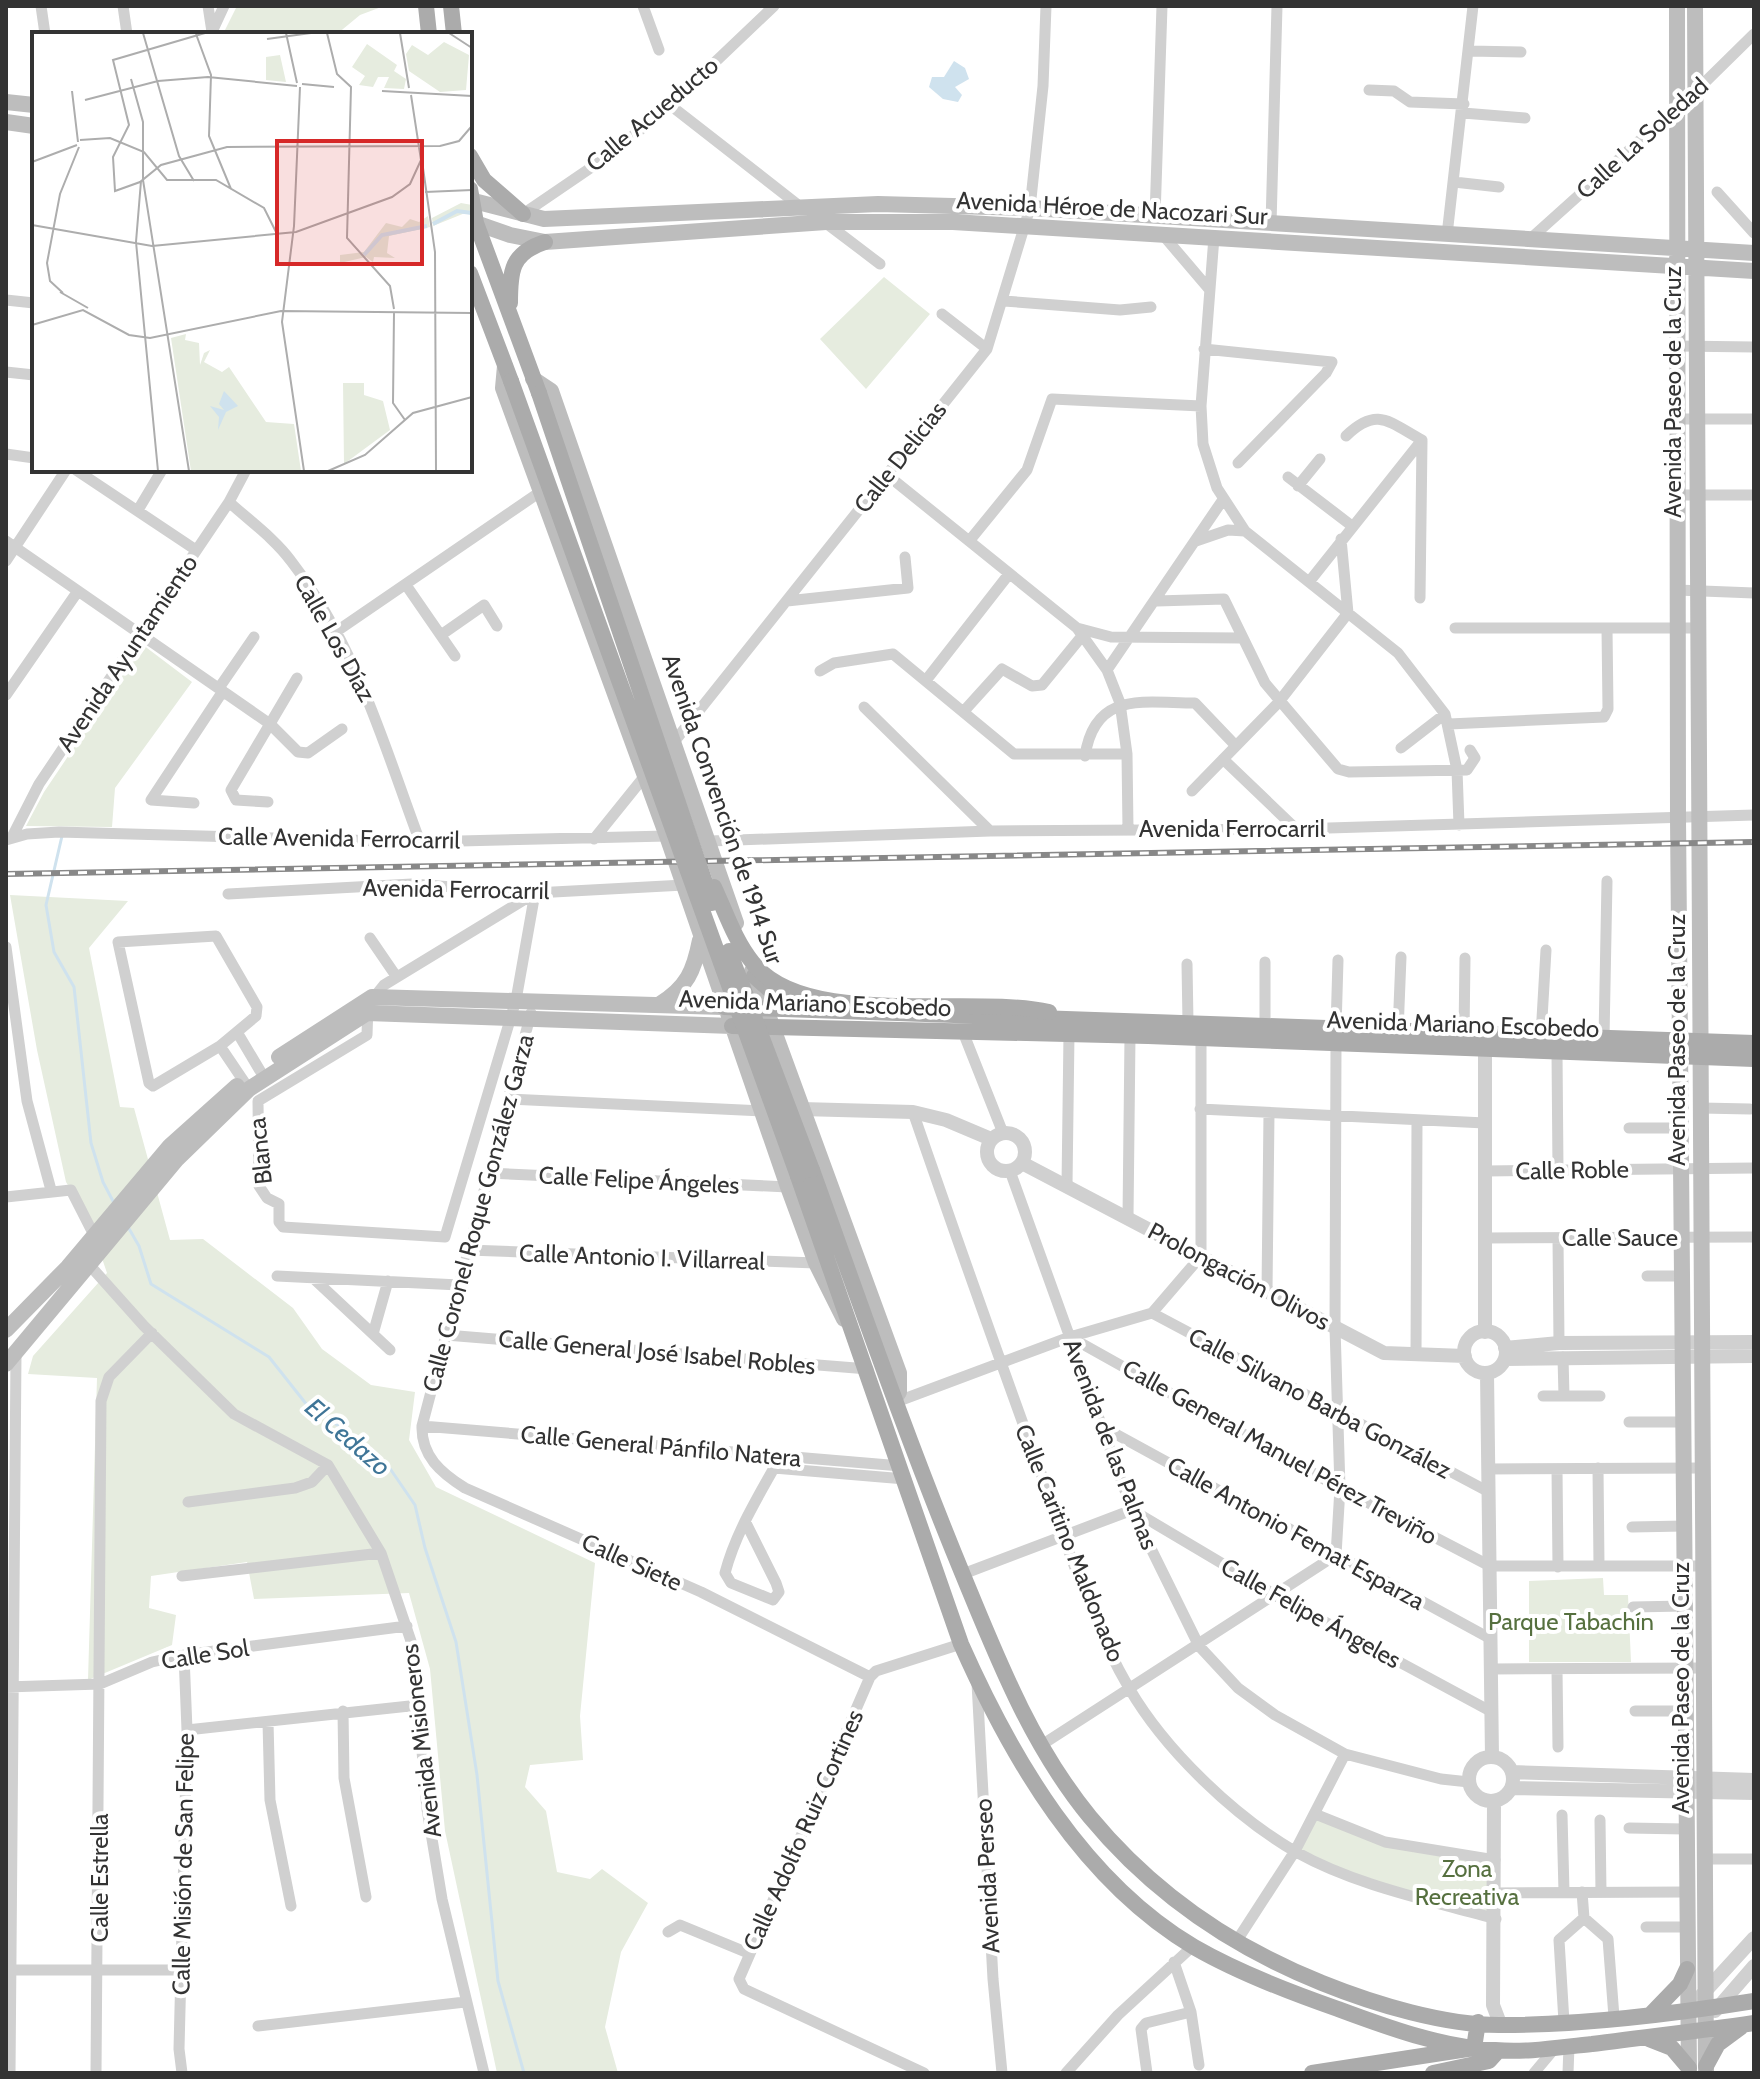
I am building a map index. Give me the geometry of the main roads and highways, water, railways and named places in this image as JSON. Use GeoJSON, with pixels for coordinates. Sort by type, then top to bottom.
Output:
{"type":"FeatureCollection","features":[{"type":"Feature","properties":{"kind":"main road"},"geometry":{"type":"LineString","coordinates":[[426,6],[429,32]]}},
{"type":"Feature","properties":{"kind":"main road"},"geometry":{"type":"LineString","coordinates":[[451,6],[454,32]]}},
{"type":"Feature","properties":{"kind":"main road","name":"Avenida Paseo de la Cruz"},"geometry":{"type":"LineString","coordinates":[[1677,6],[1677,628],[1686,1927],[1687,1969],[1705,2015]]}},
{"type":"Feature","properties":{"kind":"main road","name":"Avenida Paseo de la Cruz"},"geometry":{"type":"LineString","coordinates":[[1695,6],[1705,1859],[1705,2015],[1698,2070]]}},
{"type":"Feature","properties":{"kind":"main road"},"geometry":{"type":"LineString","coordinates":[[6,102],[32,105]]}},
{"type":"Feature","properties":{"kind":"main road"},"geometry":{"type":"LineString","coordinates":[[6,122],[32,126]]}},
{"type":"Feature","properties":{"kind":"main road"},"geometry":{"type":"LineString","coordinates":[[472,159],[484,180],[523,214]]}},
{"type":"Feature","properties":{"kind":"main road","name":"Avenida Héroe de Nacozari Sur"},"geometry":{"type":"LineString","coordinates":[[472,201],[544,219],[878,204],[1030,208],[1754,253]]}},
{"type":"Feature","properties":{"kind":"main road","name":"Avenida Héroe de Nacozari Sur"},"geometry":{"type":"LineString","coordinates":[[473,222],[510,235],[545,242],[826,222],[1026,225],[1754,271]]}},
{"type":"Feature","properties":{"kind":"main road","name":"Avenida Convención de 1914 Sur"},"geometry":{"type":"LineString","coordinates":[[473,222],[536,386],[839,1266],[855,1332],[961,1644],[1002,1731],[1058,1818],[1098,1865],[1140,1906],[1193,1946],[1305,1998],[1405,2034],[1474,2048]]}},
{"type":"Feature","properties":{"kind":"main road"},"geometry":{"type":"LineString","coordinates":[[510,316],[510,277],[517,260],[527,248],[545,242]]}},
{"type":"Feature","properties":{"kind":"main road","name":"Avenida Convención de 1914 Sur"},"geometry":{"type":"LineString","coordinates":[[472,278],[839,1266],[896,1400],[942,1528],[998,1662],[1040,1746],[1091,1818],[1191,1914],[1290,1970],[1356,1997],[1424,2014],[1501,2026],[1651,2014],[1705,2015]]}},
{"type":"Feature","properties":{"kind":"main road","name":"Avenida Convención de 1914 Sur"},"geometry":{"type":"LineString","coordinates":[[508,373],[503,388],[667,836],[788,1187],[838,1313],[855,1332]]}},
{"type":"Feature","properties":{"kind":"main road","name":"Avenida Convención de 1914 Sur"},"geometry":{"type":"LineString","coordinates":[[536,386],[551,391],[801,1109],[899,1373],[896,1400]]}},
{"type":"Feature","properties":{"kind":"main road"},"geometry":{"type":"LineString","coordinates":[[654,801],[664,805],[680,802],[691,786]]}},
{"type":"Feature","properties":{"kind":"main road"},"geometry":{"type":"LineString","coordinates":[[700,867],[710,878],[735,936],[753,964],[787,990],[811,999],[845,1003],[1000,1006],[1060,1022]]}},
{"type":"Feature","properties":{"kind":"main road"},"geometry":{"type":"LineString","coordinates":[[685,887],[706,891],[721,875]]}},
{"type":"Feature","properties":{"kind":"main road"},"geometry":{"type":"LineString","coordinates":[[660,1004],[684,987],[691,977],[698,926],[696,909],[705,901],[715,900],[731,907]]}},
{"type":"Feature","properties":{"kind":"main road"},"geometry":{"type":"LineString","coordinates":[[754,976],[770,990],[822,1012]]}},
{"type":"Feature","properties":{"kind":"main road","name":"Avenida Mariano Escobedo"},"geometry":{"type":"LineString","coordinates":[[370,1005],[516,1000],[660,1004],[724,1007],[769,1018],[963,1032],[1060,1022],[1130,1036],[1148,1029],[1188,1022],[1265,1026],[1485,1050],[1557,1053],[1681,1049],[1754,1059]]}},
{"type":"Feature","properties":{"kind":"main road"},"geometry":{"type":"LineString","coordinates":[[11,1359],[84,1259],[173,1152],[247,1085],[370,1005]]}},
{"type":"Feature","properties":{"kind":"main road","name":"Avenida Mariano Escobedo"},"geometry":{"type":"LineString","coordinates":[[370,1005],[507,1025],[530,1018],[732,1026],[822,1012],[1060,1022],[1148,1029],[1201,1039],[1398,1032],[1604,1038],[1681,1049]]}},
{"type":"Feature","properties":{"kind":"main road"},"geometry":{"type":"LineString","coordinates":[[693,1024],[722,1036],[746,1062]]}},
{"type":"Feature","properties":{"kind":"main road","name":"Avenida Mariano Escobedo"},"geometry":{"type":"LineString","coordinates":[[1701,1050],[1754,1043]]}},
{"type":"Feature","properties":{"kind":"main road"},"geometry":{"type":"LineString","coordinates":[[11,1325],[84,1259]]}},
{"type":"Feature","properties":{"kind":"main road"},"geometry":{"type":"LineString","coordinates":[[1651,2014],[1680,1984],[1687,1969]]}},
{"type":"Feature","properties":{"kind":"main road"},"geometry":{"type":"LineString","coordinates":[[1705,2015],[1754,2001]]}},
{"type":"Feature","properties":{"kind":"main road"},"geometry":{"type":"LineString","coordinates":[[1705,2015],[1750,2024]]}},
{"type":"Feature","properties":{"kind":"main road","name":"Avenida Paseo de la Cruz"},"geometry":{"type":"LineString","coordinates":[[1698,2070],[1688,2032],[1705,2015]]}},
{"type":"Feature","properties":{"kind":"main road"},"geometry":{"type":"LineString","coordinates":[[1474,2048],[1478,2022]]}},
{"type":"Feature","properties":{"kind":"main road"},"geometry":{"type":"LineString","coordinates":[[1644,2037],[1672,2048],[1698,2070],[1718,2044],[1750,2024]]}},
{"type":"Feature","properties":{"kind":"main road"},"geometry":{"type":"LineString","coordinates":[[1433,2073],[1489,2061],[1498,2051],[1501,2026]]}},
{"type":"Feature","properties":{"kind":"main road"},"geometry":{"type":"LineString","coordinates":[[1312,2073],[1474,2048],[1498,2051],[1562,2047],[1688,2032]]}},
{"type":"Feature","properties":{"kind":"water"},"geometry":{"type":"Polygon","coordinates":[[[954,61],[965,68],[969,79],[955,87],[962,95],[958,102],[943,99],[929,87],[932,77],[944,77],[954,61]]]}},
{"type":"Feature","properties":{"kind":"waterway","name":"El Cedazo"},"geometry":{"type":"LineString","coordinates":[[62,836],[46,905],[54,952],[74,987],[91,1143],[103,1182],[114,1203]]}},
{"type":"Feature","properties":{"kind":"waterway","name":"El Cedazo"},"geometry":{"type":"LineString","coordinates":[[128,1227],[139,1246],[151,1284],[269,1357],[307,1405],[345,1430],[391,1470],[415,1505],[425,1548],[456,1642],[477,1775],[498,1981],[524,2073]]}},
{"type":"Feature","properties":{"kind":"railway"},"geometry":{"type":"LineString","coordinates":[[6,874],[1754,842]]}},
{"type":"Feature","properties":{"kind":"park label","name":"Parque Tabachín"},"geometry":{"type":"Point","coordinates":[1571,1621]}},
{"type":"Feature","properties":{"kind":"park label","name":"Zona Recreativa"},"geometry":{"type":"Point","coordinates":[1467,1882]}}]}
